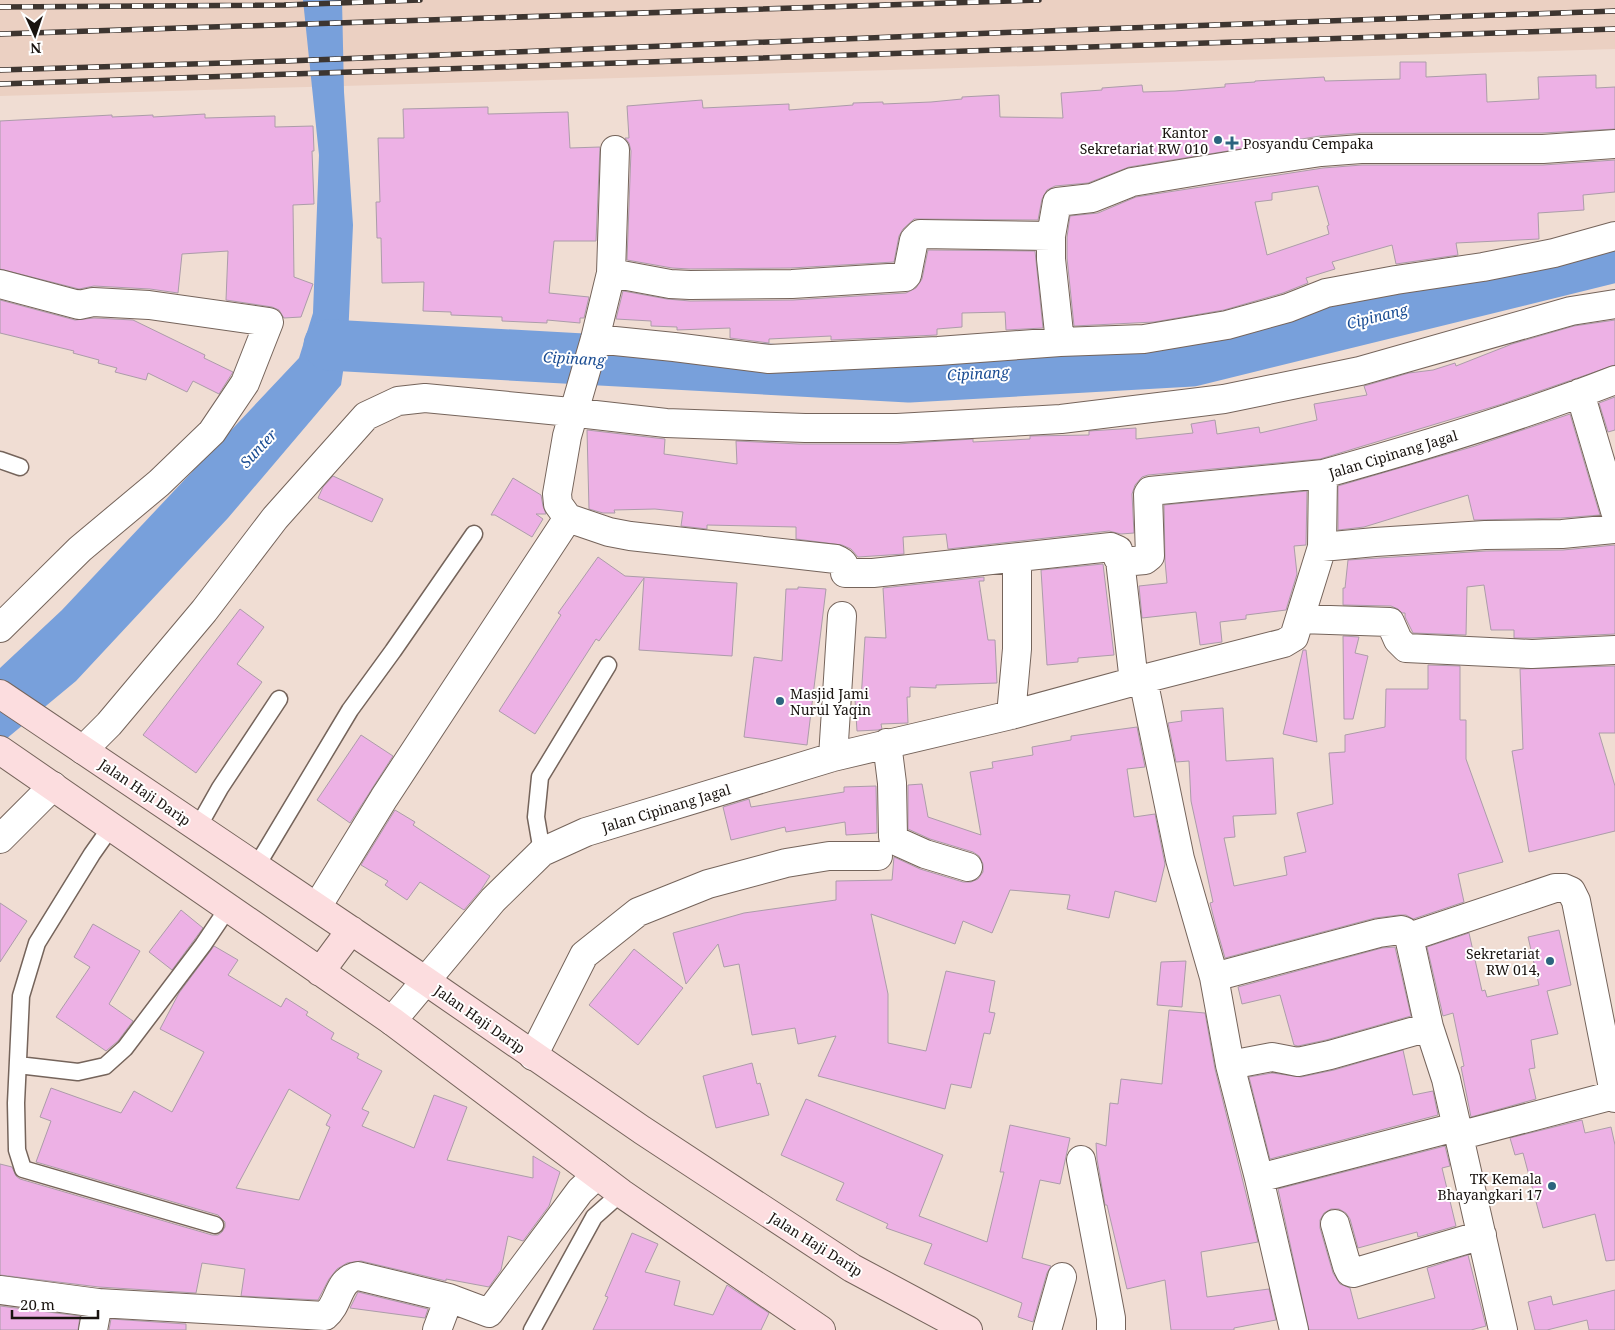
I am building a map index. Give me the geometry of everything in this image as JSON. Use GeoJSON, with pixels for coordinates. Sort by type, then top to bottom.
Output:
{"type":"FeatureCollection","features":[{"type":"Feature","properties":{"kind":"main road","name":"Jalan Haji Darip"},"geometry":{"type":"LineString","coordinates":[[0,694],[351,930],[642,1130],[852,1268],[968,1330]]}},
{"type":"Feature","properties":{"kind":"main road"},"geometry":{"type":"LineString","coordinates":[[10,757],[392,1021],[621,1193],[821,1330]]}},
{"type":"Feature","properties":{"kind":"main road"},"geometry":{"type":"LineString","coordinates":[[320,972],[351,930]]}},
{"type":"Feature","properties":{"kind":"street"},"geometry":{"type":"LineString","coordinates":[[1060,342],[1051,259],[1051,236],[1056,203],[1058,201],[1092,198],[1132,182],[1321,152],[1361,149],[1543,149],[1615,144]]}},
{"type":"Feature","properties":{"kind":"street"},"geometry":{"type":"LineString","coordinates":[[615,150],[612,273],[567,436],[557,494],[558,504],[568,518],[609,532],[630,536],[836,559],[842,561],[845,565],[846,573],[902,571],[1111,547],[1118,550],[1139,680],[1180,858],[1214,977],[1230,1065],[1260,1178],[1294,1330]]}},
{"type":"Feature","properties":{"kind":"street"},"geometry":{"type":"LineString","coordinates":[[612,273],[670,284],[690,285],[792,284],[905,277],[914,240],[920,234],[1051,236]]}},
{"type":"Feature","properties":{"kind":"street"},"geometry":{"type":"LineString","coordinates":[[593,346],[674,347],[769,359],[1144,339],[1227,325],[1288,308],[1326,294],[1536,256],[1615,236]]}},
{"type":"Feature","properties":{"kind":"street"},"geometry":{"type":"LineString","coordinates":[[0,284],[79,305],[93,302],[149,305],[269,322],[245,383],[212,432],[159,483],[80,549],[0,628]]}},
{"type":"Feature","properties":{"kind":"street"},"geometry":{"type":"LineString","coordinates":[[83,750],[109,724],[204,611],[275,518],[366,416],[398,400],[425,398],[576,403],[666,423],[814,428],[897,428],[1061,419],[1244,395],[1360,370],[1571,311],[1615,304]]}},
{"type":"Feature","properties":{"kind":"street","name":"Jalan Cipinang Jagal"},"geometry":{"type":"LineString","coordinates":[[392,1021],[493,900],[542,852],[586,832],[833,757],[1011,715],[1284,643],[1294,637],[1322,547],[1323,474],[1403,452],[1615,380]]}},
{"type":"Feature","properties":{"kind":"street"},"geometry":{"type":"LineString","coordinates":[[1580,393],[1615,511]]}},
{"type":"Feature","properties":{"kind":"street"},"geometry":{"type":"LineString","coordinates":[[1120,560],[1124,562],[1145,560],[1150,556],[1148,494],[1150,491],[1323,474]]}},
{"type":"Feature","properties":{"kind":"street"},"geometry":{"type":"LineString","coordinates":[[317,907],[384,798],[568,518]]}},
{"type":"Feature","properties":{"kind":"street"},"geometry":{"type":"LineString","coordinates":[[1322,547],[1486,535],[1562,534],[1615,528]]}},
{"type":"Feature","properties":{"kind":"street"},"geometry":{"type":"LineString","coordinates":[[1011,715],[1017,649],[1017,558]]}},
{"type":"Feature","properties":{"kind":"street"},"geometry":{"type":"LineString","coordinates":[[833,757],[842,616]]}},
{"type":"Feature","properties":{"kind":"street"},"geometry":{"type":"LineString","coordinates":[[1300,619],[1390,622],[1398,640],[1406,648],[1532,654],[1615,650]]}},
{"type":"Feature","properties":{"kind":"street"},"geometry":{"type":"LineString","coordinates":[[887,743],[892,783],[893,837],[896,841],[925,854],[968,867]]}},
{"type":"Feature","properties":{"kind":"street"},"geometry":{"type":"LineString","coordinates":[[0,810],[49,784]]}},
{"type":"Feature","properties":{"kind":"street"},"geometry":{"type":"LineString","coordinates":[[0,839],[49,784]]}},
{"type":"Feature","properties":{"kind":"street"},"geometry":{"type":"LineString","coordinates":[[533,1056],[584,955],[638,912],[708,884],[786,863],[829,856],[878,856]]}},
{"type":"Feature","properties":{"kind":"street"},"geometry":{"type":"LineString","coordinates":[[1260,1178],[1615,1097],[1576,901],[1571,891],[1564,888],[1555,888],[1409,937]]}},
{"type":"Feature","properties":{"kind":"street"},"geometry":{"type":"LineString","coordinates":[[1214,977],[1379,933],[1401,930],[1409,937],[1428,1028],[1446,1079],[1503,1330]]}},
{"type":"Feature","properties":{"kind":"street"},"geometry":{"type":"LineString","coordinates":[[1230,1065],[1272,1057],[1298,1062],[1428,1028]]}},
{"type":"Feature","properties":{"kind":"street"},"geometry":{"type":"LineString","coordinates":[[1081,1160],[1111,1318],[1111,1330]]}},
{"type":"Feature","properties":{"kind":"street"},"geometry":{"type":"LineString","coordinates":[[0,1290],[98,1303],[320,1317],[330,1312],[345,1282],[350,1277],[358,1276],[449,1298],[486,1313],[490,1312],[580,1191],[597,1175]]}},
{"type":"Feature","properties":{"kind":"street"},"geometry":{"type":"LineString","coordinates":[[1335,1224],[1347,1266],[1350,1272],[1353,1273],[1482,1235]]}},
{"type":"Feature","properties":{"kind":"street"},"geometry":{"type":"LineString","coordinates":[[1047,1330],[1062,1277]]}},
{"type":"Feature","properties":{"kind":"street"},"geometry":{"type":"LineString","coordinates":[[437,1330],[449,1298]]}},
{"type":"Feature","properties":{"kind":"street"},"geometry":{"type":"LineString","coordinates":[[93,1330],[98,1303]]}},
{"type":"Feature","properties":{"kind":"lane"},"geometry":{"type":"LineString","coordinates":[[0,460],[20,467]]}},
{"type":"Feature","properties":{"kind":"lane"},"geometry":{"type":"LineString","coordinates":[[256,866],[350,710],[474,534]]}},
{"type":"Feature","properties":{"kind":"lane"},"geometry":{"type":"LineString","coordinates":[[542,852],[536,817],[540,777],[608,665]]}},
{"type":"Feature","properties":{"kind":"lane"},"geometry":{"type":"LineString","coordinates":[[198,827],[220,788],[279,700]]}},
{"type":"Feature","properties":{"kind":"lane"},"geometry":{"type":"LineString","coordinates":[[111,827],[37,943],[21,996],[16,1103],[17,1150],[23,1169],[215,1225]]}},
{"type":"Feature","properties":{"kind":"lane"},"geometry":{"type":"LineString","coordinates":[[18,1065],[78,1072],[105,1066],[125,1048],[203,945],[228,908]]}},
{"type":"Feature","properties":{"kind":"lane"},"geometry":{"type":"LineString","coordinates":[[532,1330],[594,1217],[621,1193]]}},
{"type":"Feature","properties":{"kind":"shaded area"},"geometry":{"type":"Polygon","coordinates":[[[0,0],[1615,0],[1615,49],[0,96],[0,0]]]}},
{"type":"Feature","properties":{"kind":"water","name":"Sunter"},"geometry":{"type":"Polygon","coordinates":[[[303,0],[342,0],[344,92],[353,225],[348,339],[341,385],[228,518],[76,681],[0,744],[0,668],[62,610],[299,358],[313,313],[319,155],[303,0]]]}},
{"type":"Feature","properties":{"kind":"building"},"geometry":{"type":"Polygon","coordinates":[[[1400,62],[1426,62],[1426,77],[1486,74],[1487,102],[1539,99],[1538,77],[1596,75],[1596,88],[1615,87],[1615,129],[1542,133],[1361,133],[1320,136],[1129,167],[1088,183],[1055,186],[1047,190],[1042,199],[1038,220],[914,219],[903,229],[899,236],[894,262],[791,268],[690,269],[672,268],[627,260],[631,151],[629,143],[625,138],[629,138],[627,106],[702,100],[703,108],[789,104],[789,110],[853,105],[853,103],[931,102],[962,99],[962,97],[999,95],[1000,117],[1063,118],[1061,93],[1142,85],[1143,92],[1175,91],[1225,87],[1225,84],[1255,81],[1324,77],[1325,81],[1400,79],[1400,62]]]}},
{"type":"Feature","properties":{"kind":"building"},"geometry":{"type":"Polygon","coordinates":[[[488,107],[488,114],[568,112],[570,148],[600,147],[596,241],[554,241],[549,293],[589,297],[584,318],[580,318],[580,323],[547,320],[547,323],[502,321],[502,317],[451,315],[451,312],[423,311],[424,282],[382,283],[381,238],[377,238],[376,202],[380,202],[378,138],[404,138],[403,109],[488,107]]]}},
{"type":"Feature","properties":{"kind":"building"},"geometry":{"type":"Polygon","coordinates":[[[205,114],[205,118],[275,116],[275,127],[313,126],[314,204],[293,205],[294,277],[313,284],[301,317],[284,318],[279,310],[272,307],[226,300],[228,251],[182,254],[178,293],[150,289],[94,286],[79,289],[0,269],[0,121],[112,115],[112,117],[153,115],[153,117],[205,114]]]}},
{"type":"Feature","properties":{"kind":"building"},"geometry":{"type":"Polygon","coordinates":[[[1615,160],[1615,192],[1583,195],[1584,210],[1538,213],[1539,239],[1456,243],[1458,255],[1396,264],[1392,245],[1332,262],[1335,269],[1306,278],[1308,283],[1283,293],[1224,310],[1154,322],[1074,326],[1067,258],[1070,216],[1098,213],[1136,197],[1323,168],[1362,165],[1543,165],[1615,160]],[[1318,186],[1272,193],[1272,200],[1255,202],[1267,255],[1329,234],[1327,226],[1329,225],[1318,186]]]}},
{"type":"Feature","properties":{"kind":"building"},"geometry":{"type":"Polygon","coordinates":[[[928,250],[1035,251],[1043,328],[1006,330],[1005,312],[962,313],[962,327],[937,329],[937,335],[831,340],[831,336],[769,339],[769,343],[730,338],[730,328],[677,330],[677,327],[651,326],[651,321],[616,319],[623,291],[690,301],[793,300],[906,293],[916,288],[922,279],[928,250]]]}},
{"type":"Feature","properties":{"kind":"building"},"geometry":{"type":"Polygon","coordinates":[[[0,300],[75,320],[94,318],[133,320],[205,355],[204,358],[233,372],[219,394],[193,381],[187,392],[148,373],[146,380],[115,372],[117,368],[98,363],[99,360],[73,353],[74,351],[0,333],[0,300]]]}},
{"type":"Feature","properties":{"kind":"building"},"geometry":{"type":"Polygon","coordinates":[[[1615,320],[1615,365],[1502,404],[1320,459],[1142,477],[1135,485],[1132,494],[1134,533],[1121,534],[1109,531],[948,549],[946,534],[903,537],[904,554],[858,557],[851,549],[842,545],[796,539],[796,527],[707,525],[707,529],[681,526],[683,512],[655,509],[614,510],[615,513],[603,513],[589,509],[587,430],[665,439],[664,454],[737,464],[736,441],[799,444],[897,444],[973,439],[973,442],[1030,439],[1030,436],[1089,435],[1089,431],[1136,428],[1136,439],[1193,433],[1191,424],[1215,420],[1217,434],[1259,427],[1260,433],[1317,420],[1314,404],[1367,395],[1364,386],[1409,373],[1433,370],[1455,363],[1456,366],[1512,344],[1574,326],[1615,320]]]}},
{"type":"Feature","properties":{"kind":"building"},"geometry":{"type":"Polygon","coordinates":[[[1615,397],[1615,430],[1608,432],[1599,403],[1615,397]]]}},
{"type":"Feature","properties":{"kind":"building"},"geometry":{"type":"Polygon","coordinates":[[[1570,414],[1600,515],[1474,520],[1468,495],[1364,527],[1338,530],[1338,486],[1475,446],[1570,414]]]}},
{"type":"Feature","properties":{"kind":"building"},"geometry":{"type":"Polygon","coordinates":[[[333,476],[383,499],[372,522],[318,498],[323,487],[333,476]]]}},
{"type":"Feature","properties":{"kind":"building"},"geometry":{"type":"Polygon","coordinates":[[[513,478],[541,495],[546,514],[536,514],[543,519],[532,537],[495,515],[491,515],[513,478]]]}},
{"type":"Feature","properties":{"kind":"building"},"geometry":{"type":"Polygon","coordinates":[[[1307,491],[1306,545],[1294,546],[1297,574],[1286,610],[1246,615],[1246,619],[1220,622],[1222,642],[1200,645],[1196,612],[1142,618],[1139,586],[1167,583],[1164,505],[1307,491]]]}},
{"type":"Feature","properties":{"kind":"building"},"geometry":{"type":"Polygon","coordinates":[[[1615,545],[1615,634],[1514,638],[1514,630],[1491,630],[1484,585],[1467,587],[1466,635],[1413,633],[1405,613],[1391,606],[1343,605],[1343,588],[1345,588],[1348,560],[1486,551],[1563,550],[1615,545]]]}},
{"type":"Feature","properties":{"kind":"building"},"geometry":{"type":"Polygon","coordinates":[[[598,557],[625,576],[737,583],[732,656],[639,650],[644,578],[599,641],[596,639],[535,734],[499,711],[561,615],[558,613],[598,557]]]}},
{"type":"Feature","properties":{"kind":"building"},"geometry":{"type":"Polygon","coordinates":[[[1103,564],[1114,655],[1078,658],[1078,662],[1047,665],[1041,570],[1103,564]]]}},
{"type":"Feature","properties":{"kind":"building"},"geometry":{"type":"Polygon","coordinates":[[[984,577],[984,581],[979,581],[988,640],[995,640],[997,683],[936,685],[936,688],[910,687],[910,697],[907,697],[908,723],[881,724],[882,729],[857,731],[855,700],[861,700],[865,637],[886,638],[883,588],[984,577]]]}},
{"type":"Feature","properties":{"kind":"building","name":"Masjid Jami Nurul Yaqin"},"geometry":{"type":"Polygon","coordinates":[[[798,587],[826,589],[807,745],[744,737],[754,657],[782,661],[786,589],[798,589],[798,587]]]}},
{"type":"Feature","properties":{"kind":"building"},"geometry":{"type":"Polygon","coordinates":[[[240,609],[264,627],[237,664],[262,682],[196,773],[143,735],[240,609]]]}},
{"type":"Feature","properties":{"kind":"building"},"geometry":{"type":"Polygon","coordinates":[[[1343,636],[1359,637],[1355,653],[1368,656],[1353,719],[1344,719],[1343,636]]]}},
{"type":"Feature","properties":{"kind":"building"},"geometry":{"type":"Polygon","coordinates":[[[1303,650],[1306,650],[1317,742],[1283,734],[1303,650]]]}},
{"type":"Feature","properties":{"kind":"building"},"geometry":{"type":"Polygon","coordinates":[[[1428,665],[1460,666],[1460,720],[1466,720],[1466,759],[1503,862],[1458,874],[1464,902],[1413,919],[1406,915],[1375,918],[1225,958],[1210,903],[1213,902],[1191,801],[1189,761],[1176,762],[1168,723],[1182,721],[1181,711],[1223,708],[1226,761],[1273,758],[1276,814],[1233,816],[1235,837],[1224,838],[1234,886],[1287,875],[1284,857],[1306,852],[1297,813],[1333,804],[1329,753],[1345,752],[1345,735],[1385,727],[1386,689],[1428,689],[1428,665]]]}},
{"type":"Feature","properties":{"kind":"building"},"geometry":{"type":"Polygon","coordinates":[[[1615,666],[1615,733],[1599,733],[1615,786],[1615,831],[1529,852],[1512,751],[1523,749],[1520,669],[1615,666]]]}},
{"type":"Feature","properties":{"kind":"building"},"geometry":{"type":"Polygon","coordinates":[[[1137,727],[1145,767],[1127,769],[1134,817],[1155,814],[1165,864],[1156,902],[1115,891],[1109,918],[1067,909],[1070,895],[1010,890],[992,933],[963,921],[955,944],[871,914],[888,994],[888,1043],[926,1051],[946,971],[995,981],[989,1012],[995,1013],[990,1034],[984,1033],[971,1088],[951,1084],[945,1109],[818,1076],[836,1036],[798,1044],[795,1028],[752,1035],[739,964],[724,967],[718,944],[686,984],[673,933],[744,913],[836,900],[836,881],[892,880],[894,857],[920,869],[963,882],[971,882],[978,879],[983,872],[983,864],[979,856],[973,852],[930,839],[908,829],[908,785],[922,784],[928,817],[981,835],[970,772],[993,768],[992,762],[1033,755],[1032,747],[1071,740],[1071,736],[1137,727]]]}},
{"type":"Feature","properties":{"kind":"building"},"geometry":{"type":"Polygon","coordinates":[[[361,735],[393,756],[350,823],[317,800],[361,735]]]}},
{"type":"Feature","properties":{"kind":"building"},"geometry":{"type":"Polygon","coordinates":[[[876,786],[877,833],[846,835],[845,822],[786,832],[785,827],[731,840],[723,807],[749,799],[751,807],[844,792],[844,787],[876,786]]]}},
{"type":"Feature","properties":{"kind":"building"},"geometry":{"type":"Polygon","coordinates":[[[395,810],[415,822],[413,825],[490,876],[464,910],[420,882],[407,900],[385,885],[388,881],[361,865],[395,810]]]}},
{"type":"Feature","properties":{"kind":"building"},"geometry":{"type":"Polygon","coordinates":[[[0,903],[27,921],[0,962],[0,903]]]}},
{"type":"Feature","properties":{"kind":"building"},"geometry":{"type":"Polygon","coordinates":[[[181,910],[203,928],[172,970],[149,952],[181,910]]]}},
{"type":"Feature","properties":{"kind":"building"},"geometry":{"type":"Polygon","coordinates":[[[93,924],[140,951],[109,1004],[133,1021],[118,1041],[106,1051],[56,1017],[90,967],[74,957],[93,924]]]}},
{"type":"Feature","properties":{"kind":"building"},"geometry":{"type":"Polygon","coordinates":[[[1559,930],[1571,985],[1547,991],[1558,1034],[1531,1040],[1535,1068],[1529,1069],[1536,1099],[1471,1117],[1461,1067],[1464,1066],[1453,1013],[1443,1016],[1427,947],[1469,933],[1482,991],[1485,990],[1487,997],[1539,985],[1528,937],[1559,930]]]}},
{"type":"Feature","properties":{"kind":"building"},"geometry":{"type":"Polygon","coordinates":[[[214,946],[238,960],[228,975],[281,1007],[286,998],[308,1012],[306,1015],[334,1033],[331,1039],[359,1054],[357,1058],[382,1071],[362,1109],[369,1112],[362,1126],[414,1148],[434,1095],[467,1107],[447,1160],[533,1178],[533,1156],[560,1172],[549,1206],[523,1241],[508,1236],[501,1270],[489,1287],[446,1279],[446,1281],[361,1261],[347,1263],[337,1269],[329,1279],[318,1300],[241,1296],[245,1269],[202,1263],[196,1293],[99,1287],[0,1275],[0,1164],[12,1167],[16,1176],[20,1179],[212,1235],[218,1235],[222,1232],[225,1222],[218,1215],[36,1162],[51,1121],[40,1117],[51,1088],[121,1113],[134,1091],[172,1112],[204,1052],[160,1029],[179,993],[214,946]],[[289,1089],[236,1188],[299,1200],[330,1127],[326,1125],[331,1115],[289,1089]]]}},
{"type":"Feature","properties":{"kind":"building"},"geometry":{"type":"Polygon","coordinates":[[[1395,947],[1411,1016],[1298,1046],[1294,1045],[1280,995],[1242,1004],[1238,987],[1382,948],[1395,947]]]}},
{"type":"Feature","properties":{"kind":"building"},"geometry":{"type":"Polygon","coordinates":[[[634,949],[683,988],[638,1045],[589,1005],[634,949]]]}},
{"type":"Feature","properties":{"kind":"building"},"geometry":{"type":"Polygon","coordinates":[[[1186,961],[1182,1007],[1157,1005],[1161,962],[1186,961]]]}},
{"type":"Feature","properties":{"kind":"building"},"geometry":{"type":"Polygon","coordinates":[[[1169,1010],[1205,1013],[1215,1069],[1258,1242],[1201,1252],[1207,1297],[1269,1289],[1276,1320],[1234,1328],[1234,1330],[1171,1330],[1165,1280],[1127,1289],[1107,1205],[1105,1205],[1096,1143],[1106,1146],[1110,1103],[1118,1104],[1121,1079],[1162,1084],[1169,1010]]]}},
{"type":"Feature","properties":{"kind":"building"},"geometry":{"type":"Polygon","coordinates":[[[1403,1050],[1413,1095],[1433,1091],[1438,1115],[1270,1159],[1249,1077],[1272,1073],[1301,1077],[1334,1070],[1403,1050]]]}},
{"type":"Feature","properties":{"kind":"building"},"geometry":{"type":"Polygon","coordinates":[[[752,1063],[757,1084],[760,1083],[769,1115],[716,1128],[703,1076],[752,1063]]]}},
{"type":"Feature","properties":{"kind":"building"},"geometry":{"type":"Polygon","coordinates":[[[806,1099],[943,1155],[919,1216],[987,1242],[1004,1172],[1000,1172],[1010,1125],[1070,1138],[1060,1184],[1040,1180],[1022,1258],[1051,1266],[1047,1273],[1033,1322],[1018,1317],[1022,1303],[924,1264],[932,1244],[886,1228],[888,1224],[836,1200],[844,1183],[781,1155],[806,1099]]]}},
{"type":"Feature","properties":{"kind":"building"},"geometry":{"type":"Polygon","coordinates":[[[1582,1120],[1585,1133],[1611,1127],[1615,1145],[1615,1260],[1606,1261],[1595,1214],[1543,1228],[1523,1153],[1515,1155],[1510,1138],[1582,1120]]]}},
{"type":"Feature","properties":{"kind":"building"},"geometry":{"type":"Polygon","coordinates":[[[1445,1146],[1450,1166],[1442,1168],[1456,1226],[1418,1237],[1417,1232],[1358,1248],[1350,1219],[1346,1213],[1339,1209],[1331,1209],[1324,1213],[1320,1220],[1320,1228],[1333,1273],[1340,1284],[1350,1288],[1358,1319],[1435,1298],[1427,1268],[1468,1255],[1486,1326],[1471,1330],[1309,1330],[1278,1189],[1445,1146]]]}},
{"type":"Feature","properties":{"kind":"building"},"geometry":{"type":"Polygon","coordinates":[[[632,1233],[658,1244],[645,1272],[680,1281],[674,1305],[713,1315],[727,1285],[769,1313],[761,1330],[593,1330],[608,1297],[605,1296],[632,1233]]]}},
{"type":"Feature","properties":{"kind":"building"},"geometry":{"type":"Polygon","coordinates":[[[1615,1290],[1615,1330],[1589,1330],[1587,1320],[1547,1330],[1535,1330],[1528,1302],[1551,1296],[1553,1305],[1615,1290]]]}},
{"type":"Feature","properties":{"kind":"building"},"geometry":{"type":"Polygon","coordinates":[[[358,1292],[428,1309],[425,1318],[350,1308],[358,1292]]]}},
{"type":"Feature","properties":{"kind":"building"},"geometry":{"type":"Polygon","coordinates":[[[0,1306],[80,1316],[78,1330],[0,1330],[0,1306]]]}},
{"type":"Feature","properties":{"kind":"building"},"geometry":{"type":"Polygon","coordinates":[[[111,1319],[186,1324],[186,1330],[109,1330],[111,1319]]]}},
{"type":"Feature","properties":{"kind":"waterway","name":"Cipinang"},"geometry":{"type":"LineString","coordinates":[[329,345],[909,377],[1192,361],[1615,257]]}},
{"type":"Feature","properties":{"kind":"railway"},"geometry":{"type":"LineString","coordinates":[[0,7],[284,5],[420,0]]}},
{"type":"Feature","properties":{"kind":"railway"},"geometry":{"type":"LineString","coordinates":[[0,34],[1039,0]]}},
{"type":"Feature","properties":{"kind":"railway"},"geometry":{"type":"LineString","coordinates":[[0,70],[1615,11]]}},
{"type":"Feature","properties":{"kind":"railway"},"geometry":{"type":"LineString","coordinates":[[0,84],[1615,29]]}},
{"type":"Feature","properties":{"kind":"place","name":"Kantor Sekretariat RW 010"},"geometry":{"type":"Point","coordinates":[1218,140]}},
{"type":"Feature","properties":{"kind":"place","name":"Posyandu Cempaka"},"geometry":{"type":"Point","coordinates":[1232,143]}},
{"type":"Feature","properties":{"kind":"place","name":"Masjid Jami Nurul Yaqin"},"geometry":{"type":"Point","coordinates":[780,701]}},
{"type":"Feature","properties":{"kind":"place","name":"Sekretariat RW 014,"},"geometry":{"type":"Point","coordinates":[1550,961]}},
{"type":"Feature","properties":{"kind":"place","name":"TK Kemala Bhayangkari 17"},"geometry":{"type":"Point","coordinates":[1552,1186]}}]}
